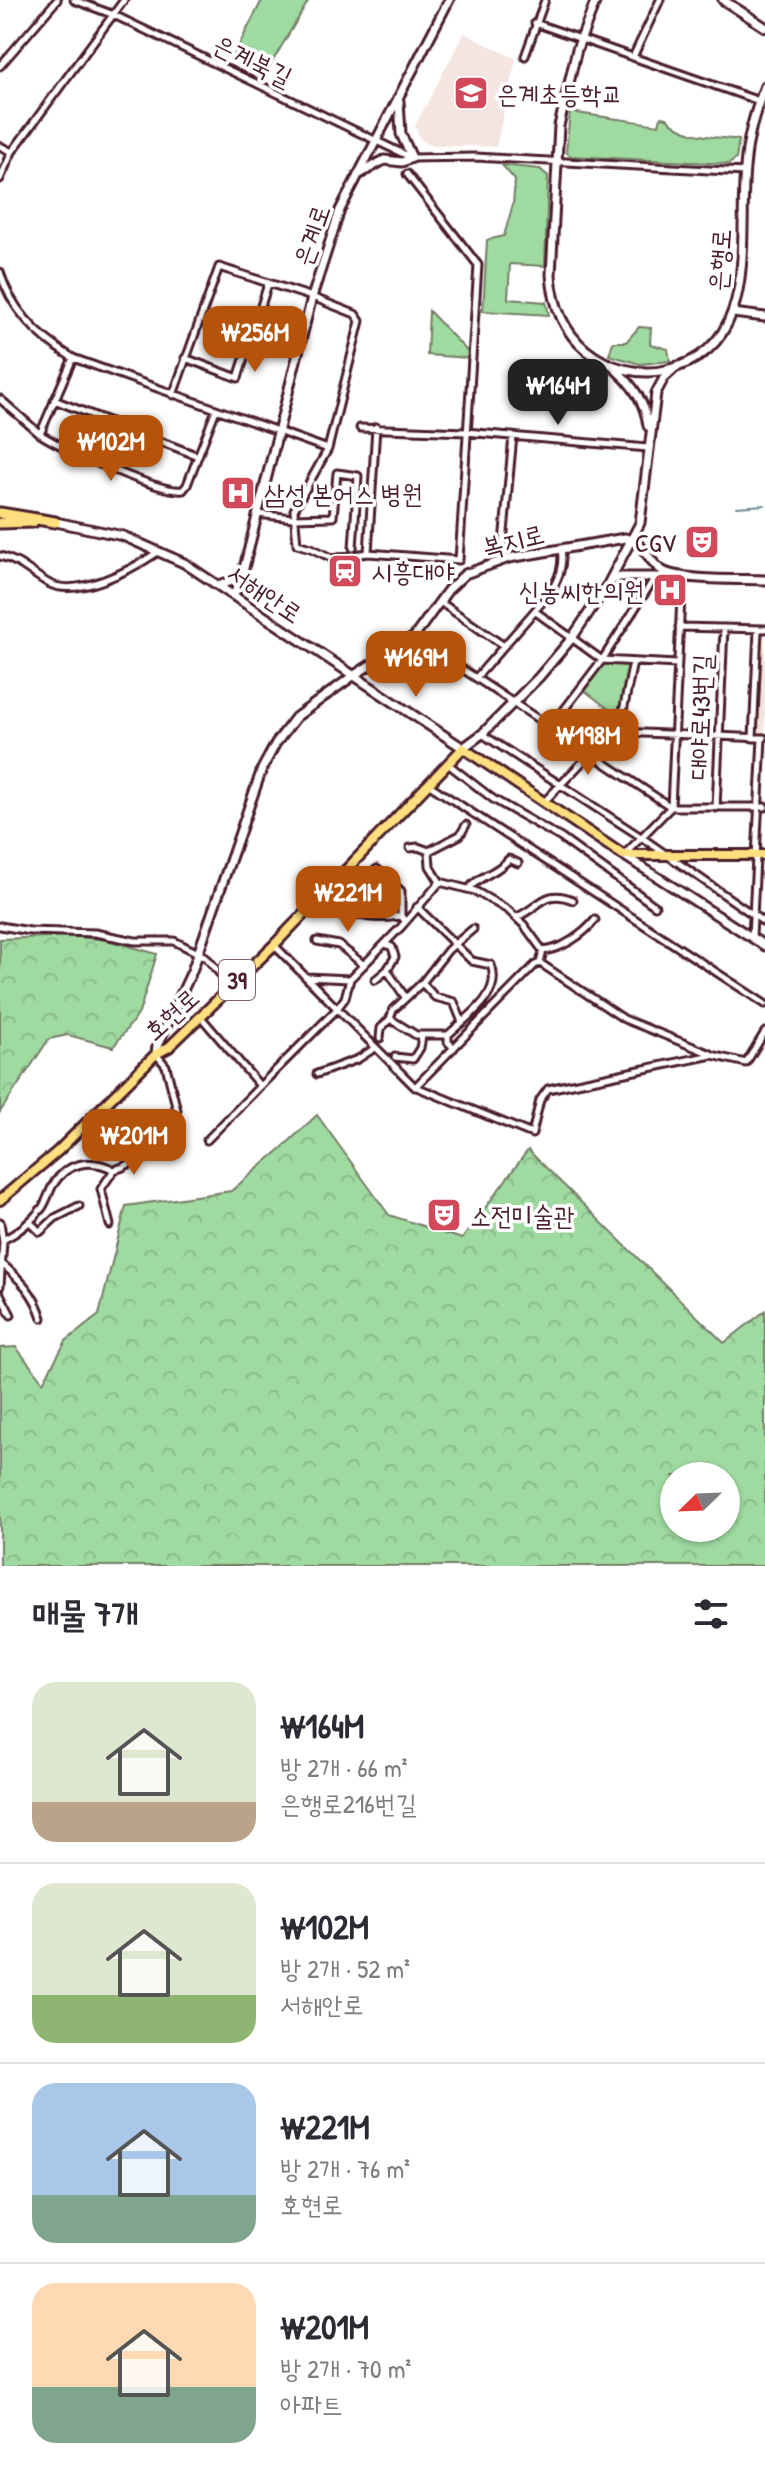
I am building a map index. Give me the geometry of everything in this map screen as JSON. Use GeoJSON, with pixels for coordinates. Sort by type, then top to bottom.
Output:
{"type":"FeatureCollection","features":[{"type":"Feature","properties":{"kind":"highway"},"geometry":{"type":"LineString","coordinates":[[0,515],[55,522]]}},
{"type":"Feature","properties":{"kind":"highway"},"geometry":{"type":"LineString","coordinates":[[0,523],[55,522]]}},
{"type":"Feature","properties":{"kind":"main road","name":"호현로"},"geometry":{"type":"LineString","coordinates":[[0,1200],[58,1151],[156,1054],[169,1047],[201,1017],[463,748]]}},
{"type":"Feature","properties":{"kind":"main road","name":"서해안로"},"geometry":{"type":"LineString","coordinates":[[463,748],[623,855]]}},
{"type":"Feature","properties":{"kind":"main road"},"geometry":{"type":"LineString","coordinates":[[623,855],[761,855]]}},
{"type":"Feature","properties":{"kind":"street"},"geometry":{"type":"LineString","coordinates":[[0,66],[57,0]]}},
{"type":"Feature","properties":{"kind":"street","name":"은계북길"},"geometry":{"type":"LineString","coordinates":[[74,0],[114,15],[412,158]]}},
{"type":"Feature","properties":{"kind":"street"},"geometry":{"type":"LineString","coordinates":[[0,179],[12,152],[124,0]]}},
{"type":"Feature","properties":{"kind":"street","name":"은계로"},"geometry":{"type":"LineString","coordinates":[[234,595],[243,572],[312,297],[340,210],[449,0]]}},
{"type":"Feature","properties":{"kind":"street"},"geometry":{"type":"LineString","coordinates":[[525,56],[545,0]]}},
{"type":"Feature","properties":{"kind":"street","name":"은행로"},"geometry":{"type":"LineString","coordinates":[[596,0],[580,40],[563,103],[551,275],[556,304],[566,328],[591,354],[611,365],[644,372],[677,366],[709,348],[724,331],[740,288],[749,138],[765,86]]}},
{"type":"Feature","properties":{"kind":"street"},"geometry":{"type":"LineString","coordinates":[[633,57],[660,0]]}},
{"type":"Feature","properties":{"kind":"street"},"geometry":{"type":"LineString","coordinates":[[723,0],[765,27]]}},
{"type":"Feature","properties":{"kind":"street"},"geometry":{"type":"LineString","coordinates":[[535,23],[759,101]]}},
{"type":"Feature","properties":{"kind":"street"},"geometry":{"type":"LineString","coordinates":[[399,100],[401,134],[412,158]]}},
{"type":"Feature","properties":{"kind":"street"},"geometry":{"type":"LineString","coordinates":[[563,103],[574,105]]}},
{"type":"Feature","properties":{"kind":"street"},"geometry":{"type":"LineString","coordinates":[[0,146],[12,152]]}},
{"type":"Feature","properties":{"kind":"street"},"geometry":{"type":"LineString","coordinates":[[356,176],[384,160],[402,162],[412,158],[476,157],[745,172]]}},
{"type":"Feature","properties":{"kind":"street"},"geometry":{"type":"LineString","coordinates":[[173,395],[219,267],[355,314],[360,319],[328,449],[294,510],[297,544],[332,558],[368,553],[459,560],[478,265],[407,174]]}},
{"type":"Feature","properties":{"kind":"street"},"geometry":{"type":"LineString","coordinates":[[0,272],[24,317],[53,346],[73,358],[328,449]]}},
{"type":"Feature","properties":{"kind":"street"},"geometry":{"type":"LineString","coordinates":[[185,358],[238,378],[268,284]]}},
{"type":"Feature","properties":{"kind":"street"},"geometry":{"type":"LineString","coordinates":[[733,313],[765,317]]}},
{"type":"Feature","properties":{"kind":"street"},"geometry":{"type":"LineString","coordinates":[[40,434],[73,358]]}},
{"type":"Feature","properties":{"kind":"street"},"geometry":{"type":"LineString","coordinates":[[611,365],[636,391],[644,409],[649,435]]}},
{"type":"Feature","properties":{"kind":"street"},"geometry":{"type":"LineString","coordinates":[[463,748],[513,703],[572,638],[608,584],[640,523],[656,393],[664,378],[677,366]]}},
{"type":"Feature","properties":{"kind":"street"},"geometry":{"type":"LineString","coordinates":[[0,399],[40,434],[78,456],[175,491],[183,490],[187,485],[216,410]]}},
{"type":"Feature","properties":{"kind":"street"},"geometry":{"type":"LineString","coordinates":[[54,400],[198,456]]}},
{"type":"Feature","properties":{"kind":"street"},"geometry":{"type":"LineString","coordinates":[[368,553],[376,427]]}},
{"type":"Feature","properties":{"kind":"street"},"geometry":{"type":"LineString","coordinates":[[360,428],[466,432],[648,448]]}},
{"type":"Feature","properties":{"kind":"street"},"geometry":{"type":"LineString","coordinates":[[503,543],[513,436]]}},
{"type":"Feature","properties":{"kind":"street"},"geometry":{"type":"LineString","coordinates":[[257,514],[293,518],[333,517],[337,473],[358,476],[353,548]]}},
{"type":"Feature","properties":{"kind":"street","name":"서해안로"},"geometry":{"type":"LineString","coordinates":[[55,522],[123,536],[184,563],[463,748]]}},
{"type":"Feature","properties":{"kind":"street","name":"복지로"},"geometry":{"type":"LineString","coordinates":[[156,1054],[198,954],[262,769],[276,743],[296,717],[414,637],[460,577],[509,558],[609,539],[632,540]]}},
{"type":"Feature","properties":{"kind":"street"},"geometry":{"type":"LineString","coordinates":[[632,540],[662,570],[682,576]]}},
{"type":"Feature","properties":{"kind":"street","name":"복지로"},"geometry":{"type":"LineString","coordinates":[[476,678],[536,612],[560,575],[561,549]]}},
{"type":"Feature","properties":{"kind":"street"},"geometry":{"type":"LineString","coordinates":[[0,556],[16,561],[48,583],[68,589],[129,570],[159,552]]}},
{"type":"Feature","properties":{"kind":"street"},"geometry":{"type":"LineString","coordinates":[[219,585],[232,581],[243,572]]}},
{"type":"Feature","properties":{"kind":"street"},"geometry":{"type":"LineString","coordinates":[[623,855],[671,807],[682,576]]}},
{"type":"Feature","properties":{"kind":"street"},"geometry":{"type":"LineString","coordinates":[[608,584],[619,577],[765,580]]}},
{"type":"Feature","properties":{"kind":"street"},"geometry":{"type":"LineString","coordinates":[[551,727],[602,660],[654,579]]}},
{"type":"Feature","properties":{"kind":"street"},"geometry":{"type":"LineString","coordinates":[[440,602],[504,646]]}},
{"type":"Feature","properties":{"kind":"street"},"geometry":{"type":"LineString","coordinates":[[536,612],[602,660],[677,664]]}},
{"type":"Feature","properties":{"kind":"street"},"geometry":{"type":"LineString","coordinates":[[679,627],[762,630],[753,738]]}},
{"type":"Feature","properties":{"kind":"street","name":"대야로43번길"},"geometry":{"type":"LineString","coordinates":[[716,808],[724,628]]}},
{"type":"Feature","properties":{"kind":"street"},"geometry":{"type":"LineString","coordinates":[[414,637],[671,807],[762,807]]}},
{"type":"Feature","properties":{"kind":"street"},"geometry":{"type":"LineString","coordinates":[[545,801],[591,753],[618,736],[633,662]]}},
{"type":"Feature","properties":{"kind":"street"},"geometry":{"type":"LineString","coordinates":[[619,732],[764,738],[761,855],[752,938]]}},
{"type":"Feature","properties":{"kind":"street"},"geometry":{"type":"LineString","coordinates":[[482,734],[641,837],[765,923]]}},
{"type":"Feature","properties":{"kind":"street"},"geometry":{"type":"LineString","coordinates":[[447,763],[493,799],[561,838],[655,906]]}},
{"type":"Feature","properties":{"kind":"street"},"geometry":{"type":"LineString","coordinates":[[428,784],[765,1004]]}},
{"type":"Feature","properties":{"kind":"street"},"geometry":{"type":"LineString","coordinates":[[410,848],[429,851],[460,835],[466,825]]}},
{"type":"Feature","properties":{"kind":"street"},"geometry":{"type":"LineString","coordinates":[[429,851],[430,866],[440,882],[469,889],[517,917],[543,951]]}},
{"type":"Feature","properties":{"kind":"street","name":"서해안로"},"geometry":{"type":"LineString","coordinates":[[623,855],[765,946]]}},
{"type":"Feature","properties":{"kind":"street"},"geometry":{"type":"LineString","coordinates":[[469,889],[475,881],[502,867],[509,859],[518,863]]}},
{"type":"Feature","properties":{"kind":"street"},"geometry":{"type":"LineString","coordinates":[[354,889],[377,869],[401,891],[403,919]]}},
{"type":"Feature","properties":{"kind":"street"},"geometry":{"type":"LineString","coordinates":[[207,1140],[337,1009],[345,998],[350,979],[440,882]]}},
{"type":"Feature","properties":{"kind":"street"},"geometry":{"type":"LineString","coordinates":[[517,917],[530,912],[545,898],[557,895],[573,900]]}},
{"type":"Feature","properties":{"kind":"street"},"geometry":{"type":"LineString","coordinates":[[338,903],[360,917],[403,919]]}},
{"type":"Feature","properties":{"kind":"street"},"geometry":{"type":"LineString","coordinates":[[390,1019],[422,1036],[448,1035],[487,996],[493,971],[491,965],[472,961],[417,907]]}},
{"type":"Feature","properties":{"kind":"street"},"geometry":{"type":"LineString","coordinates":[[543,951],[552,950],[572,939],[595,920]]}},
{"type":"Feature","properties":{"kind":"street"},"geometry":{"type":"LineString","coordinates":[[0,926],[30,931],[95,933],[130,941],[171,941],[206,957],[230,986]]}},
{"type":"Feature","properties":{"kind":"street"},"geometry":{"type":"LineString","coordinates":[[380,1038],[381,1028],[390,1019],[393,1010],[473,929]]}},
{"type":"Feature","properties":{"kind":"street"},"geometry":{"type":"LineString","coordinates":[[317,941],[339,945],[364,965]]}},
{"type":"Feature","properties":{"kind":"street"},"geometry":{"type":"LineString","coordinates":[[375,980],[387,970],[395,957],[392,947],[385,944]]}},
{"type":"Feature","properties":{"kind":"street"},"geometry":{"type":"LineString","coordinates":[[274,945],[415,1087],[532,1134],[540,1100],[548,1089],[712,1055]]}},
{"type":"Feature","properties":{"kind":"street"},"geometry":{"type":"LineString","coordinates":[[540,963],[543,951]]}},
{"type":"Feature","properties":{"kind":"street"},"geometry":{"type":"LineString","coordinates":[[415,1087],[540,963]]}},
{"type":"Feature","properties":{"kind":"street"},"geometry":{"type":"LineString","coordinates":[[540,963],[624,1019],[712,1055],[746,1063],[765,1032]]}},
{"type":"Feature","properties":{"kind":"street"},"geometry":{"type":"LineString","coordinates":[[387,970],[405,997]]}},
{"type":"Feature","properties":{"kind":"street"},"geometry":{"type":"LineString","coordinates":[[305,977],[350,979]]}},
{"type":"Feature","properties":{"kind":"street"},"geometry":{"type":"LineString","coordinates":[[422,983],[435,997],[454,1002],[462,1022]]}},
{"type":"Feature","properties":{"kind":"street"},"geometry":{"type":"LineString","coordinates":[[201,1017],[260,1086]]}},
{"type":"Feature","properties":{"kind":"street"},"geometry":{"type":"LineString","coordinates":[[448,1035],[448,1042],[454,1048]]}},
{"type":"Feature","properties":{"kind":"street"},"geometry":{"type":"LineString","coordinates":[[395,1057],[413,1059],[422,1036]]}},
{"type":"Feature","properties":{"kind":"street"},"geometry":{"type":"LineString","coordinates":[[317,1074],[358,1059],[375,1048]]}},
{"type":"Feature","properties":{"kind":"street"},"geometry":{"type":"LineString","coordinates":[[3,1240],[30,1222],[44,1205],[53,1184],[71,1166],[90,1163],[114,1170],[122,1168],[156,1142],[177,1110],[166,1066],[156,1054]]}},
{"type":"Feature","properties":{"kind":"street"},"geometry":{"type":"LineString","coordinates":[[110,1225],[101,1189],[114,1170]]}},
{"type":"Feature","properties":{"kind":"street"},"geometry":{"type":"LineString","coordinates":[[30,1222],[40,1232],[55,1218],[79,1206]]}},
{"type":"Feature","properties":{"kind":"street"},"geometry":{"type":"LineString","coordinates":[[0,1222],[3,1240],[0,1286]]}},
{"type":"Feature","properties":{"kind":"street"},"geometry":{"type":"LineString","coordinates":[[1,1263],[27,1287],[35,1298],[42,1318]]}},
{"type":"Feature","properties":{"kind":"street"},"geometry":{"type":"LineString","coordinates":[[0,1294],[11,1315]]}},
{"type":"Feature","properties":{"kind":"shaded area","name":"은계초등학교"},"geometry":{"type":"Polygon","coordinates":[[[464,33],[516,59],[496,147],[430,145],[419,138],[415,126],[464,33]]]}},
{"type":"Feature","properties":{"kind":"shaded area"},"geometry":{"type":"Polygon","coordinates":[[[761,635],[765,635],[765,736],[756,735],[761,635]]]}},
{"type":"Feature","properties":{"kind":"green space"},"geometry":{"type":"Polygon","coordinates":[[[262,0],[309,0],[265,74],[233,57],[262,0]]]}},
{"type":"Feature","properties":{"kind":"green space"},"geometry":{"type":"Polygon","coordinates":[[[570,112],[659,125],[661,117],[667,118],[691,133],[739,140],[736,159],[729,164],[571,156],[566,152],[570,112]]]}},
{"type":"Feature","properties":{"kind":"green space"},"geometry":{"type":"Polygon","coordinates":[[[502,165],[540,169],[548,176],[545,266],[510,264],[508,299],[546,302],[549,315],[483,311],[487,240],[504,236],[513,204],[515,180],[502,165]]]}},
{"type":"Feature","properties":{"kind":"green space"},"geometry":{"type":"Polygon","coordinates":[[[429,311],[469,353],[468,358],[427,355],[429,311]]]}},
{"type":"Feature","properties":{"kind":"green space"},"geometry":{"type":"Polygon","coordinates":[[[639,327],[651,328],[650,344],[668,349],[670,361],[640,364],[609,355],[613,342],[626,342],[639,327]]]}},
{"type":"Feature","properties":{"kind":"green space"},"geometry":{"type":"Polygon","coordinates":[[[603,663],[631,666],[618,716],[584,690],[603,663]]]}},
{"type":"Feature","properties":{"kind":"green space"},"geometry":{"type":"Polygon","coordinates":[[[70,936],[107,940],[157,954],[139,1013],[113,1047],[68,1035],[49,1039],[0,1112],[0,939],[70,936]]]}},
{"type":"Feature","properties":{"kind":"green space"},"geometry":{"type":"Polygon","coordinates":[[[317,1115],[389,1215],[462,1239],[528,1150],[724,1343],[765,1311],[765,1566],[0,1566],[0,1348],[16,1347],[43,1382],[66,1341],[99,1315],[126,1206],[231,1191],[317,1115]]]}},
{"type":"Feature","properties":{"kind":"waterway"},"geometry":{"type":"LineString","coordinates":[[736,507],[765,505]]}},
{"type":"Feature","properties":{"kind":"place","name":"은계초등학교"},"geometry":{"type":"Point","coordinates":[471,93]}},
{"type":"Feature","properties":{"kind":"place","name":"삼성 본어스 병원"},"geometry":{"type":"Point","coordinates":[238,493]}},
{"type":"Feature","properties":{"kind":"place","name":"CGV"},"geometry":{"type":"Point","coordinates":[702,542]}},
{"type":"Feature","properties":{"kind":"place","name":"시흥대야"},"geometry":{"type":"Point","coordinates":[345,571]}},
{"type":"Feature","properties":{"kind":"place","name":"신농씨한의원"},"geometry":{"type":"Point","coordinates":[670,590]}},
{"type":"Feature","properties":{"kind":"place","name":"소전미술관"},"geometry":{"type":"Point","coordinates":[444,1215]}}]}
